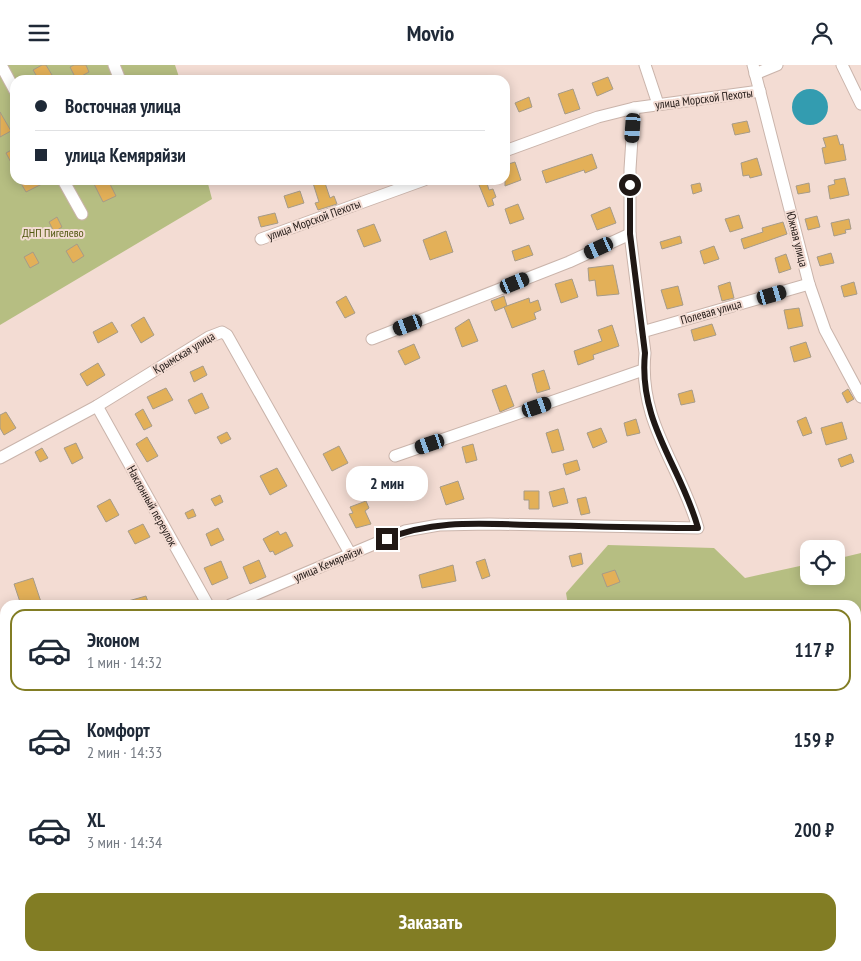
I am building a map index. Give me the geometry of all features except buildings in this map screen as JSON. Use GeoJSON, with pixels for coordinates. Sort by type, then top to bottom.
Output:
{"type":"FeatureCollection","features":[{"type":"Feature","properties":{"kind":"street"},"geometry":{"type":"LineString","coordinates":[[1,65],[10,82]]}},
{"type":"Feature","properties":{"kind":"street"},"geometry":{"type":"LineString","coordinates":[[645,65],[658,104]]}},
{"type":"Feature","properties":{"kind":"street","name":"улица Морской Пехоты"},"geometry":{"type":"LineString","coordinates":[[754,69],[777,65]]}},
{"type":"Feature","properties":{"kind":"street"},"geometry":{"type":"LineString","coordinates":[[842,65],[861,105]]}},
{"type":"Feature","properties":{"kind":"street","name":"Южная улица"},"geometry":{"type":"LineString","coordinates":[[754,69],[809,284],[825,329],[861,397]]}},
{"type":"Feature","properties":{"kind":"street","name":"улица Морской Пехоты"},"geometry":{"type":"LineString","coordinates":[[510,149],[598,117],[634,108],[760,91]]}},
{"type":"Feature","properties":{"kind":"street"},"geometry":{"type":"LineString","coordinates":[[395,457],[643,370],[645,353],[630,234],[630,169],[634,108]]}},
{"type":"Feature","properties":{"kind":"street"},"geometry":{"type":"LineString","coordinates":[[66,185],[82,215]]}},
{"type":"Feature","properties":{"kind":"street","name":"улица Морской Пехоты"},"geometry":{"type":"LineString","coordinates":[[261,239],[410,185]]}},
{"type":"Feature","properties":{"kind":"street"},"geometry":{"type":"LineString","coordinates":[[372,339],[569,262],[630,234]]}},
{"type":"Feature","properties":{"kind":"street","name":"Полевая улица"},"geometry":{"type":"LineString","coordinates":[[642,332],[809,284]]}},
{"type":"Feature","properties":{"kind":"street","name":"Крымская улица"},"geometry":{"type":"LineString","coordinates":[[0,458],[97,406],[209,337],[222,332],[227,335],[351,555]]}},
{"type":"Feature","properties":{"kind":"street","name":"улица Кемяряйзи"},"geometry":{"type":"LineString","coordinates":[[242,600],[405,531],[439,525],[490,523],[698,528],[693,510],[657,435],[648,403],[643,370]]}},
{"type":"Feature","properties":{"kind":"street","name":"Наклонный переулок"},"geometry":{"type":"LineString","coordinates":[[97,406],[205,600]]}},
{"type":"Feature","properties":{"kind":"green space","name":"ДНП Пигелево"},"geometry":{"type":"Polygon","coordinates":[[[0,65],[175,65],[178,75],[10,75],[10,185],[208,185],[212,199],[0,325],[0,65]]]}},
{"type":"Feature","properties":{"kind":"green space"},"geometry":{"type":"Polygon","coordinates":[[[608,545],[714,548],[745,578],[800,566],[800,585],[845,585],[845,557],[861,553],[861,600],[567,600],[566,593],[608,545]]]}},
{"type":"Feature","properties":{"kind":"water"},"geometry":{"type":"Polygon","coordinates":[[[810,89],[817,90],[823,94],[827,100],[827,114],[823,120],[817,124],[810,125],[803,124],[797,120],[793,114],[792,107],[793,100],[797,94],[803,90],[810,89]]]}},
{"type":"Feature","properties":{"kind":"route"},"geometry":{"type":"LineString","coordinates":[[387,539],[405,531],[422,527],[490,523],[698,528],[693,510],[657,435],[648,403],[643,370],[645,353],[630,234],[630,185]]}}]}
